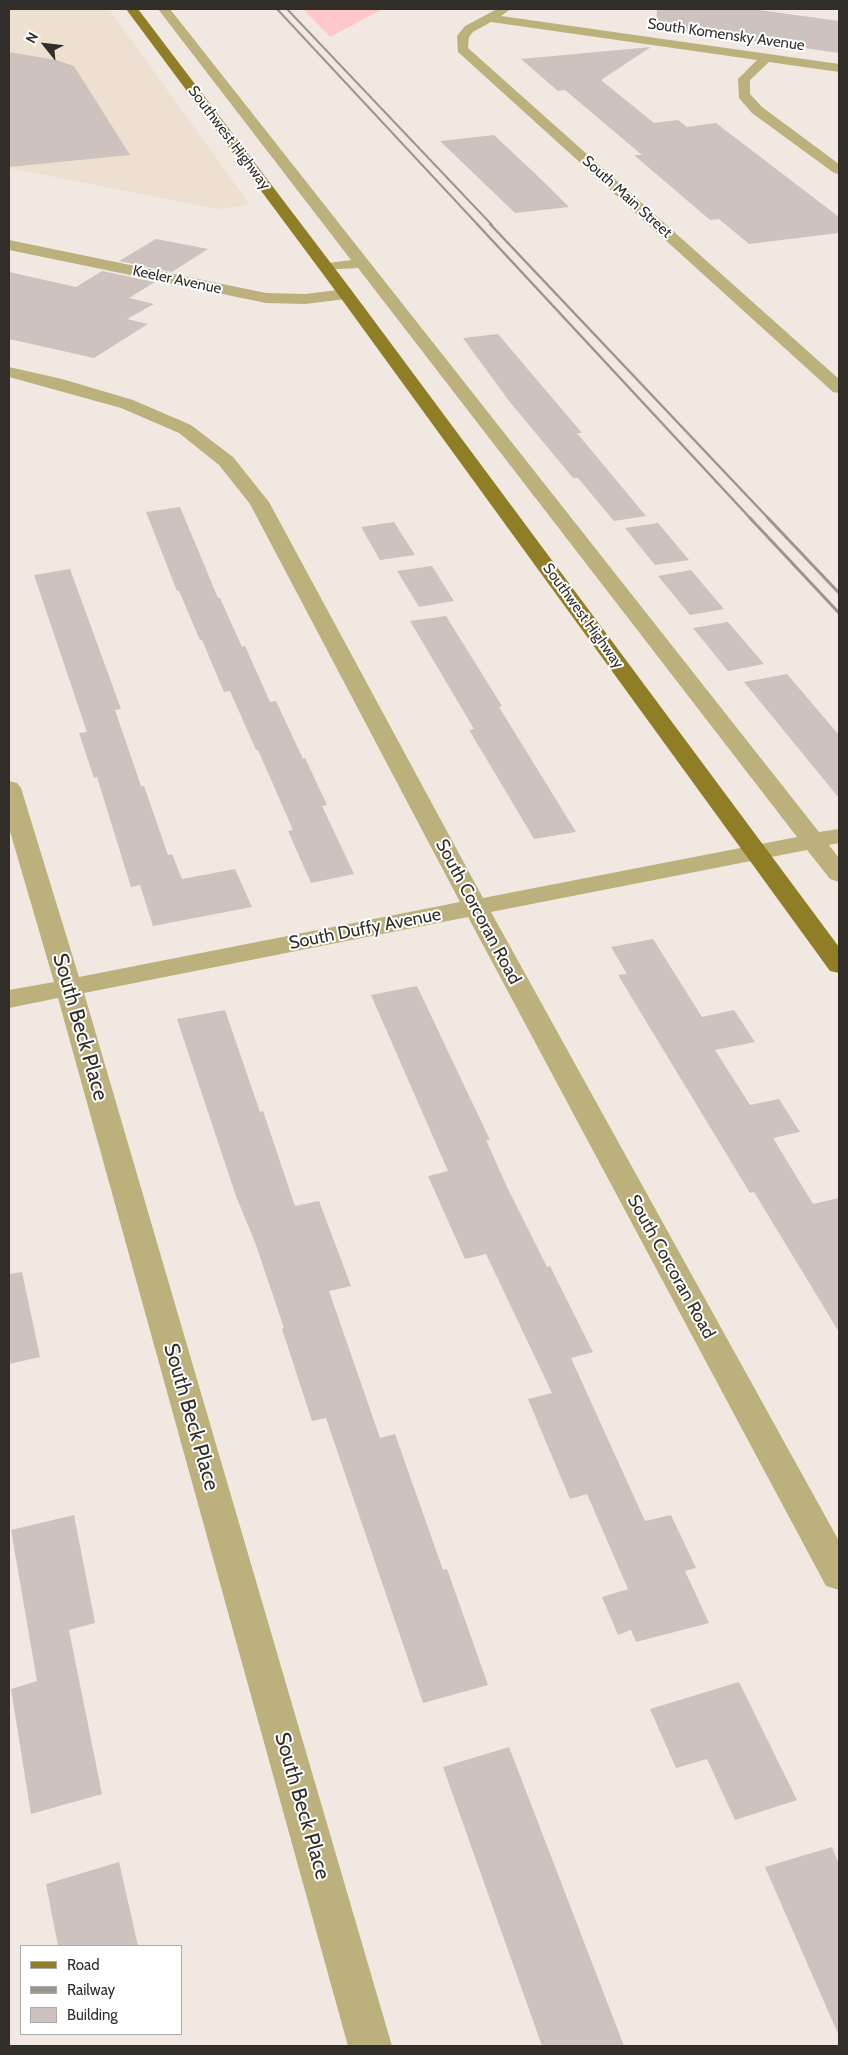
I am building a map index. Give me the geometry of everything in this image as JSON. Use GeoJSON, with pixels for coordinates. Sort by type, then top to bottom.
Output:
{"type":"FeatureCollection","features":[{"type":"Feature","properties":{"kind":"main road","name":"Southwest Highway"},"geometry":{"type":"LineString","coordinates":[[132,9],[327,267],[839,965]]}},
{"type":"Feature","properties":{"kind":"street","name":"Southwest Highway"},"geometry":{"type":"LineString","coordinates":[[164,9],[839,874]]}},
{"type":"Feature","properties":{"kind":"street","name":"South Main Street"},"geometry":{"type":"LineString","coordinates":[[505,9],[469,29],[460,42],[462,49],[839,388]]}},
{"type":"Feature","properties":{"kind":"street","name":"South Komensky Avenue"},"geometry":{"type":"LineString","coordinates":[[489,18],[839,68]]}},
{"type":"Feature","properties":{"kind":"street"},"geometry":{"type":"LineString","coordinates":[[766,58],[744,79],[744,95],[757,110],[839,170]]}},
{"type":"Feature","properties":{"kind":"street","name":"Keeler Avenue"},"geometry":{"type":"LineString","coordinates":[[9,246],[266,298],[305,299],[346,294]]}},
{"type":"Feature","properties":{"kind":"street"},"geometry":{"type":"LineString","coordinates":[[327,267],[362,263]]}},
{"type":"Feature","properties":{"kind":"street","name":"South Corcoran Road"},"geometry":{"type":"LineString","coordinates":[[9,372],[56,383],[127,404],[185,429],[226,461],[259,502],[475,907],[839,1575]]}},
{"type":"Feature","properties":{"kind":"street","name":"South Beck Place"},"geometry":{"type":"LineString","coordinates":[[9,788],[69,988],[370,2046]]}},
{"type":"Feature","properties":{"kind":"street","name":"South Duffy Avenue"},"geometry":{"type":"LineString","coordinates":[[9,999],[839,836]]}},
{"type":"Feature","properties":{"kind":"shaded area"},"geometry":{"type":"Polygon","coordinates":[[[9,9],[109,9],[250,205],[217,209],[9,168],[9,9]]]}},
{"type":"Feature","properties":{"kind":"shaded area"},"geometry":{"type":"Polygon","coordinates":[[[303,9],[383,9],[330,37],[303,9]]]}},
{"type":"Feature","properties":{"kind":"building"},"geometry":{"type":"Polygon","coordinates":[[[657,9],[752,9],[839,21],[839,53],[656,27],[657,9]]]}},
{"type":"Feature","properties":{"kind":"building"},"geometry":{"type":"Polygon","coordinates":[[[651,47],[601,80],[654,123],[678,120],[687,127],[716,123],[839,217],[839,233],[749,244],[719,219],[710,220],[634,155],[642,155],[565,90],[558,91],[521,59],[651,47]]]}},
{"type":"Feature","properties":{"kind":"building"},"geometry":{"type":"Polygon","coordinates":[[[9,52],[56,60],[74,66],[130,155],[9,167],[9,52]]]}},
{"type":"Feature","properties":{"kind":"building"},"geometry":{"type":"Polygon","coordinates":[[[494,135],[569,207],[515,213],[440,141],[494,135]]]}},
{"type":"Feature","properties":{"kind":"building"},"geometry":{"type":"Polygon","coordinates":[[[156,239],[208,249],[172,272],[119,261],[156,239]]]}},
{"type":"Feature","properties":{"kind":"building"},"geometry":{"type":"Polygon","coordinates":[[[102,271],[155,282],[129,298],[154,304],[127,319],[148,324],[94,358],[9,339],[9,272],[76,287],[102,271]]]}},
{"type":"Feature","properties":{"kind":"building"},"geometry":{"type":"Polygon","coordinates":[[[498,334],[582,433],[577,433],[646,516],[614,521],[578,478],[573,478],[509,401],[463,338],[498,334]]]}},
{"type":"Feature","properties":{"kind":"building"},"geometry":{"type":"Polygon","coordinates":[[[180,507],[218,598],[220,598],[242,647],[245,646],[270,702],[276,701],[303,759],[305,758],[327,805],[322,806],[354,874],[311,883],[288,831],[293,830],[258,750],[256,750],[230,691],[224,692],[202,640],[200,640],[179,591],[177,591],[146,512],[180,507]]]}},
{"type":"Feature","properties":{"kind":"building"},"geometry":{"type":"Polygon","coordinates":[[[394,522],[415,555],[380,560],[361,527],[394,522]]]}},
{"type":"Feature","properties":{"kind":"building"},"geometry":{"type":"Polygon","coordinates":[[[658,523],[689,560],[655,565],[625,528],[658,523]]]}},
{"type":"Feature","properties":{"kind":"building"},"geometry":{"type":"Polygon","coordinates":[[[432,566],[454,601],[419,607],[397,571],[432,566]]]}},
{"type":"Feature","properties":{"kind":"building"},"geometry":{"type":"Polygon","coordinates":[[[70,569],[121,709],[115,710],[141,786],[144,786],[168,855],[172,854],[182,879],[235,869],[252,907],[153,926],[140,885],[131,887],[97,777],[94,778],[79,733],[87,732],[34,575],[70,569]]]}},
{"type":"Feature","properties":{"kind":"building"},"geometry":{"type":"Polygon","coordinates":[[[691,570],[724,609],[690,615],[658,576],[691,570]]]}},
{"type":"Feature","properties":{"kind":"building"},"geometry":{"type":"Polygon","coordinates":[[[446,616],[502,706],[499,707],[576,832],[534,839],[469,730],[474,729],[410,621],[446,616]]]}},
{"type":"Feature","properties":{"kind":"building"},"geometry":{"type":"Polygon","coordinates":[[[728,622],[764,664],[728,671],[693,628],[728,622]]]}},
{"type":"Feature","properties":{"kind":"building"},"geometry":{"type":"Polygon","coordinates":[[[787,674],[839,735],[839,798],[744,682],[787,674]]]}},
{"type":"Feature","properties":{"kind":"building"},"geometry":{"type":"Polygon","coordinates":[[[653,939],[702,1017],[734,1010],[755,1042],[715,1050],[750,1105],[779,1099],[800,1132],[773,1138],[813,1204],[839,1198],[839,1332],[754,1192],[750,1193],[618,975],[627,974],[611,947],[653,939]]]}},
{"type":"Feature","properties":{"kind":"building"},"geometry":{"type":"Polygon","coordinates":[[[417,986],[490,1140],[486,1140],[507,1187],[547,1267],[550,1266],[593,1352],[571,1358],[645,1521],[671,1515],[696,1568],[685,1571],[709,1623],[636,1642],[631,1630],[618,1635],[602,1597],[628,1589],[587,1494],[570,1499],[528,1399],[552,1393],[486,1254],[465,1259],[428,1176],[448,1171],[371,995],[417,986]]]}},
{"type":"Feature","properties":{"kind":"building"},"geometry":{"type":"Polygon","coordinates":[[[225,1010],[260,1112],[263,1111],[295,1206],[319,1201],[351,1286],[329,1291],[380,1438],[395,1434],[443,1570],[447,1569],[488,1685],[423,1703],[326,1418],[312,1421],[282,1329],[284,1328],[256,1245],[236,1196],[177,1019],[225,1010]]]}},
{"type":"Feature","properties":{"kind":"building"},"geometry":{"type":"Polygon","coordinates":[[[22,1272],[40,1357],[9,1364],[9,1274],[22,1272]]]}},
{"type":"Feature","properties":{"kind":"building"},"geometry":{"type":"Polygon","coordinates":[[[74,1515],[95,1623],[69,1630],[102,1794],[31,1814],[11,1689],[37,1681],[11,1530],[74,1515]]]}},
{"type":"Feature","properties":{"kind":"building"},"geometry":{"type":"Polygon","coordinates":[[[739,1682],[797,1800],[735,1820],[707,1759],[676,1768],[650,1709],[739,1682]]]}},
{"type":"Feature","properties":{"kind":"building"},"geometry":{"type":"Polygon","coordinates":[[[509,1747],[624,2046],[542,2046],[443,1767],[509,1747]]]}},
{"type":"Feature","properties":{"kind":"building"},"geometry":{"type":"Polygon","coordinates":[[[832,1847],[839,1864],[839,2036],[765,1867],[832,1847]]]}},
{"type":"Feature","properties":{"kind":"building"},"geometry":{"type":"Polygon","coordinates":[[[119,1862],[138,1945],[58,1945],[46,1884],[119,1862]]]}},
{"type":"Feature","properties":{"kind":"railway"},"geometry":{"type":"LineString","coordinates":[[277,9],[478,225]]}},
{"type":"Feature","properties":{"kind":"railway"},"geometry":{"type":"LineString","coordinates":[[287,9],[492,225]]}},
{"type":"Feature","properties":{"kind":"railway"},"geometry":{"type":"LineString","coordinates":[[477,224],[751,519]]}},
{"type":"Feature","properties":{"kind":"railway"},"geometry":{"type":"LineString","coordinates":[[490,224],[769,519]]}},
{"type":"Feature","properties":{"kind":"railway"},"geometry":{"type":"LineString","coordinates":[[750,518],[839,613]]}},
{"type":"Feature","properties":{"kind":"railway"},"geometry":{"type":"LineString","coordinates":[[768,518],[839,593]]}}]}
